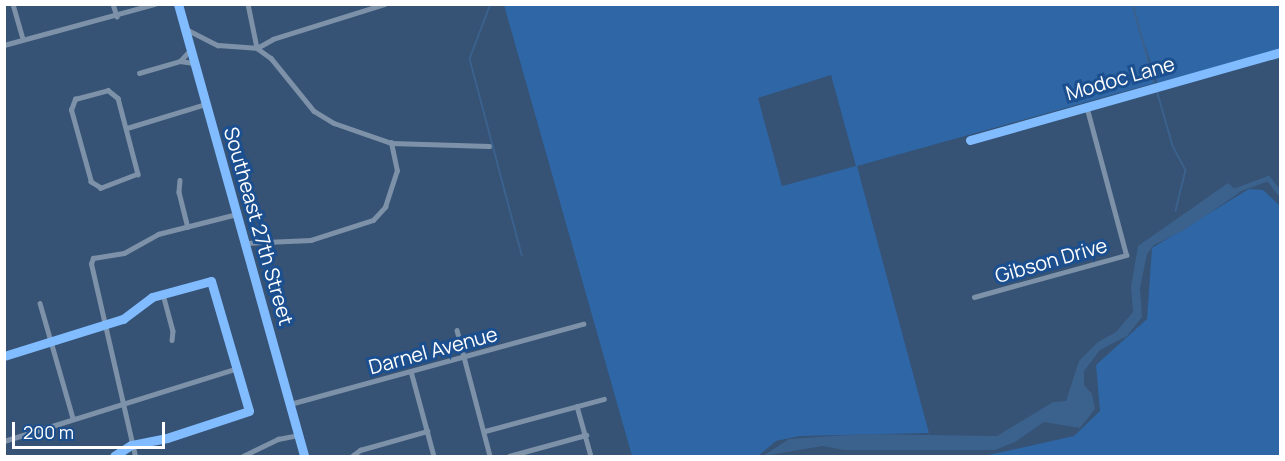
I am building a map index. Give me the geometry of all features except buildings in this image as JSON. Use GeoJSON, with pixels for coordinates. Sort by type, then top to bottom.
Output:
{"type":"FeatureCollection","features":[{"type":"Feature","properties":{"kind":"main road","name":"Southeast 27th Street"},"geometry":{"type":"LineString","coordinates":[[178,4],[304,456]]}},
{"type":"Feature","properties":{"kind":"street"},"geometry":{"type":"LineString","coordinates":[[13,4],[23,39]]}},
{"type":"Feature","properties":{"kind":"street"},"geometry":{"type":"LineString","coordinates":[[113,4],[117,16]]}},
{"type":"Feature","properties":{"kind":"street"},"geometry":{"type":"LineString","coordinates":[[4,45],[23,39],[32,40],[155,4]]}},
{"type":"Feature","properties":{"kind":"street"},"geometry":{"type":"LineString","coordinates":[[248,4],[257,48]]}},
{"type":"Feature","properties":{"kind":"street"},"geometry":{"type":"LineString","coordinates":[[257,48],[273,39],[385,4]]}},
{"type":"Feature","properties":{"kind":"street"},"geometry":{"type":"LineString","coordinates":[[184,28],[218,45],[257,48],[271,58],[314,111],[334,123],[391,143],[489,146]]}},
{"type":"Feature","properties":{"kind":"street"},"geometry":{"type":"LineString","coordinates":[[180,62],[191,49]]}},
{"type":"Feature","properties":{"kind":"street","name":"Modoc Lane"},"geometry":{"type":"LineString","coordinates":[[970,140],[1281,52]]}},
{"type":"Feature","properties":{"kind":"street"},"geometry":{"type":"LineString","coordinates":[[139,73],[180,62],[195,63]]}},
{"type":"Feature","properties":{"kind":"street"},"geometry":{"type":"LineString","coordinates":[[108,90],[114,92],[127,128],[138,174],[134,178],[96,186],[91,182],[72,104],[75,99],[108,90]]}},
{"type":"Feature","properties":{"kind":"street"},"geometry":{"type":"LineString","coordinates":[[127,128],[206,104]]}},
{"type":"Feature","properties":{"kind":"street","name":"Gibson Drive"},"geometry":{"type":"LineString","coordinates":[[974,297],[1126,255],[1086,106]]}},
{"type":"Feature","properties":{"kind":"street"},"geometry":{"type":"LineString","coordinates":[[245,243],[311,240],[373,220],[385,207],[397,171],[391,143]]}},
{"type":"Feature","properties":{"kind":"street"},"geometry":{"type":"LineString","coordinates":[[180,180],[179,192],[188,227]]}},
{"type":"Feature","properties":{"kind":"street"},"geometry":{"type":"LineString","coordinates":[[135,456],[121,402],[120,376],[91,264],[93,258],[124,253],[147,237],[237,214]]}},
{"type":"Feature","properties":{"kind":"street"},"geometry":{"type":"LineString","coordinates":[[4,356],[123,319],[163,294],[211,281],[249,411],[167,438],[132,445],[114,456]]}},
{"type":"Feature","properties":{"kind":"street"},"geometry":{"type":"LineString","coordinates":[[163,294],[173,331],[172,340]]}},
{"type":"Feature","properties":{"kind":"street"},"geometry":{"type":"LineString","coordinates":[[40,303],[73,418]]}},
{"type":"Feature","properties":{"kind":"street","name":"Darnel Avenue"},"geometry":{"type":"LineString","coordinates":[[290,404],[583,324]]}},
{"type":"Feature","properties":{"kind":"street"},"geometry":{"type":"LineString","coordinates":[[457,330],[490,456]]}},
{"type":"Feature","properties":{"kind":"street"},"geometry":{"type":"LineString","coordinates":[[4,441],[121,402],[238,368]]}},
{"type":"Feature","properties":{"kind":"street"},"geometry":{"type":"LineString","coordinates":[[411,371],[434,456]]}},
{"type":"Feature","properties":{"kind":"street"},"geometry":{"type":"LineString","coordinates":[[485,431],[604,399]]}},
{"type":"Feature","properties":{"kind":"street"},"geometry":{"type":"LineString","coordinates":[[577,406],[591,456]]}},
{"type":"Feature","properties":{"kind":"street"},"geometry":{"type":"LineString","coordinates":[[352,456],[360,450],[427,431]]}},
{"type":"Feature","properties":{"kind":"street"},"geometry":{"type":"LineString","coordinates":[[243,456],[278,440],[298,435]]}},
{"type":"Feature","properties":{"kind":"street"},"geometry":{"type":"LineString","coordinates":[[509,456],[586,435]]}},
{"type":"Feature","properties":{"kind":"shaded area"},"geometry":{"type":"Polygon","coordinates":[[[504,5],[1280,5],[1280,49],[1157,83],[1144,41],[1155,83],[857,166],[929,433],[800,436],[776,441],[758,456],[632,456],[504,5]],[[831,75],[758,98],[782,186],[856,166],[831,75]]]}},
{"type":"Feature","properties":{"kind":"shaded area"},"geometry":{"type":"Polygon","coordinates":[[[1228,183],[1239,193],[1184,230],[1154,245],[1147,254],[1140,288],[1142,317],[1127,336],[1100,350],[1084,371],[1084,385],[1092,394],[1095,409],[1080,428],[1044,422],[1015,442],[995,450],[844,450],[823,446],[763,456],[789,439],[862,434],[997,436],[1053,402],[1066,401],[1079,361],[1098,342],[1116,332],[1133,312],[1131,287],[1138,246],[1228,183]]]}},
{"type":"Feature","properties":{"kind":"shaded area"},"geometry":{"type":"Polygon","coordinates":[[[1249,189],[1263,190],[1280,206],[1280,456],[984,456],[1074,436],[1100,411],[1096,365],[1147,319],[1152,248],[1249,189]]]}},
{"type":"Feature","properties":{"kind":"waterway"},"geometry":{"type":"LineString","coordinates":[[491,4],[470,59],[522,255]]}},
{"type":"Feature","properties":{"kind":"waterway"},"geometry":{"type":"LineString","coordinates":[[1133,4],[1154,81]]}},
{"type":"Feature","properties":{"kind":"waterway"},"geometry":{"type":"LineString","coordinates":[[1157,90],[1173,146],[1186,170],[1176,211]]}},
{"type":"Feature","properties":{"kind":"waterway"},"geometry":{"type":"LineString","coordinates":[[1230,192],[1268,178],[1280,194]]}},
{"type":"Feature","properties":{"kind":"cycle path"},"geometry":{"type":"LineString","coordinates":[[178,4],[304,456]]}},
{"type":"Feature","properties":{"kind":"cycle path"},"geometry":{"type":"LineString","coordinates":[[970,140],[1280,52]]}},
{"type":"Feature","properties":{"kind":"cycle path"},"geometry":{"type":"LineString","coordinates":[[4,356],[123,319],[152,297],[211,281],[249,411],[167,438],[131,445],[114,456]]}}]}
